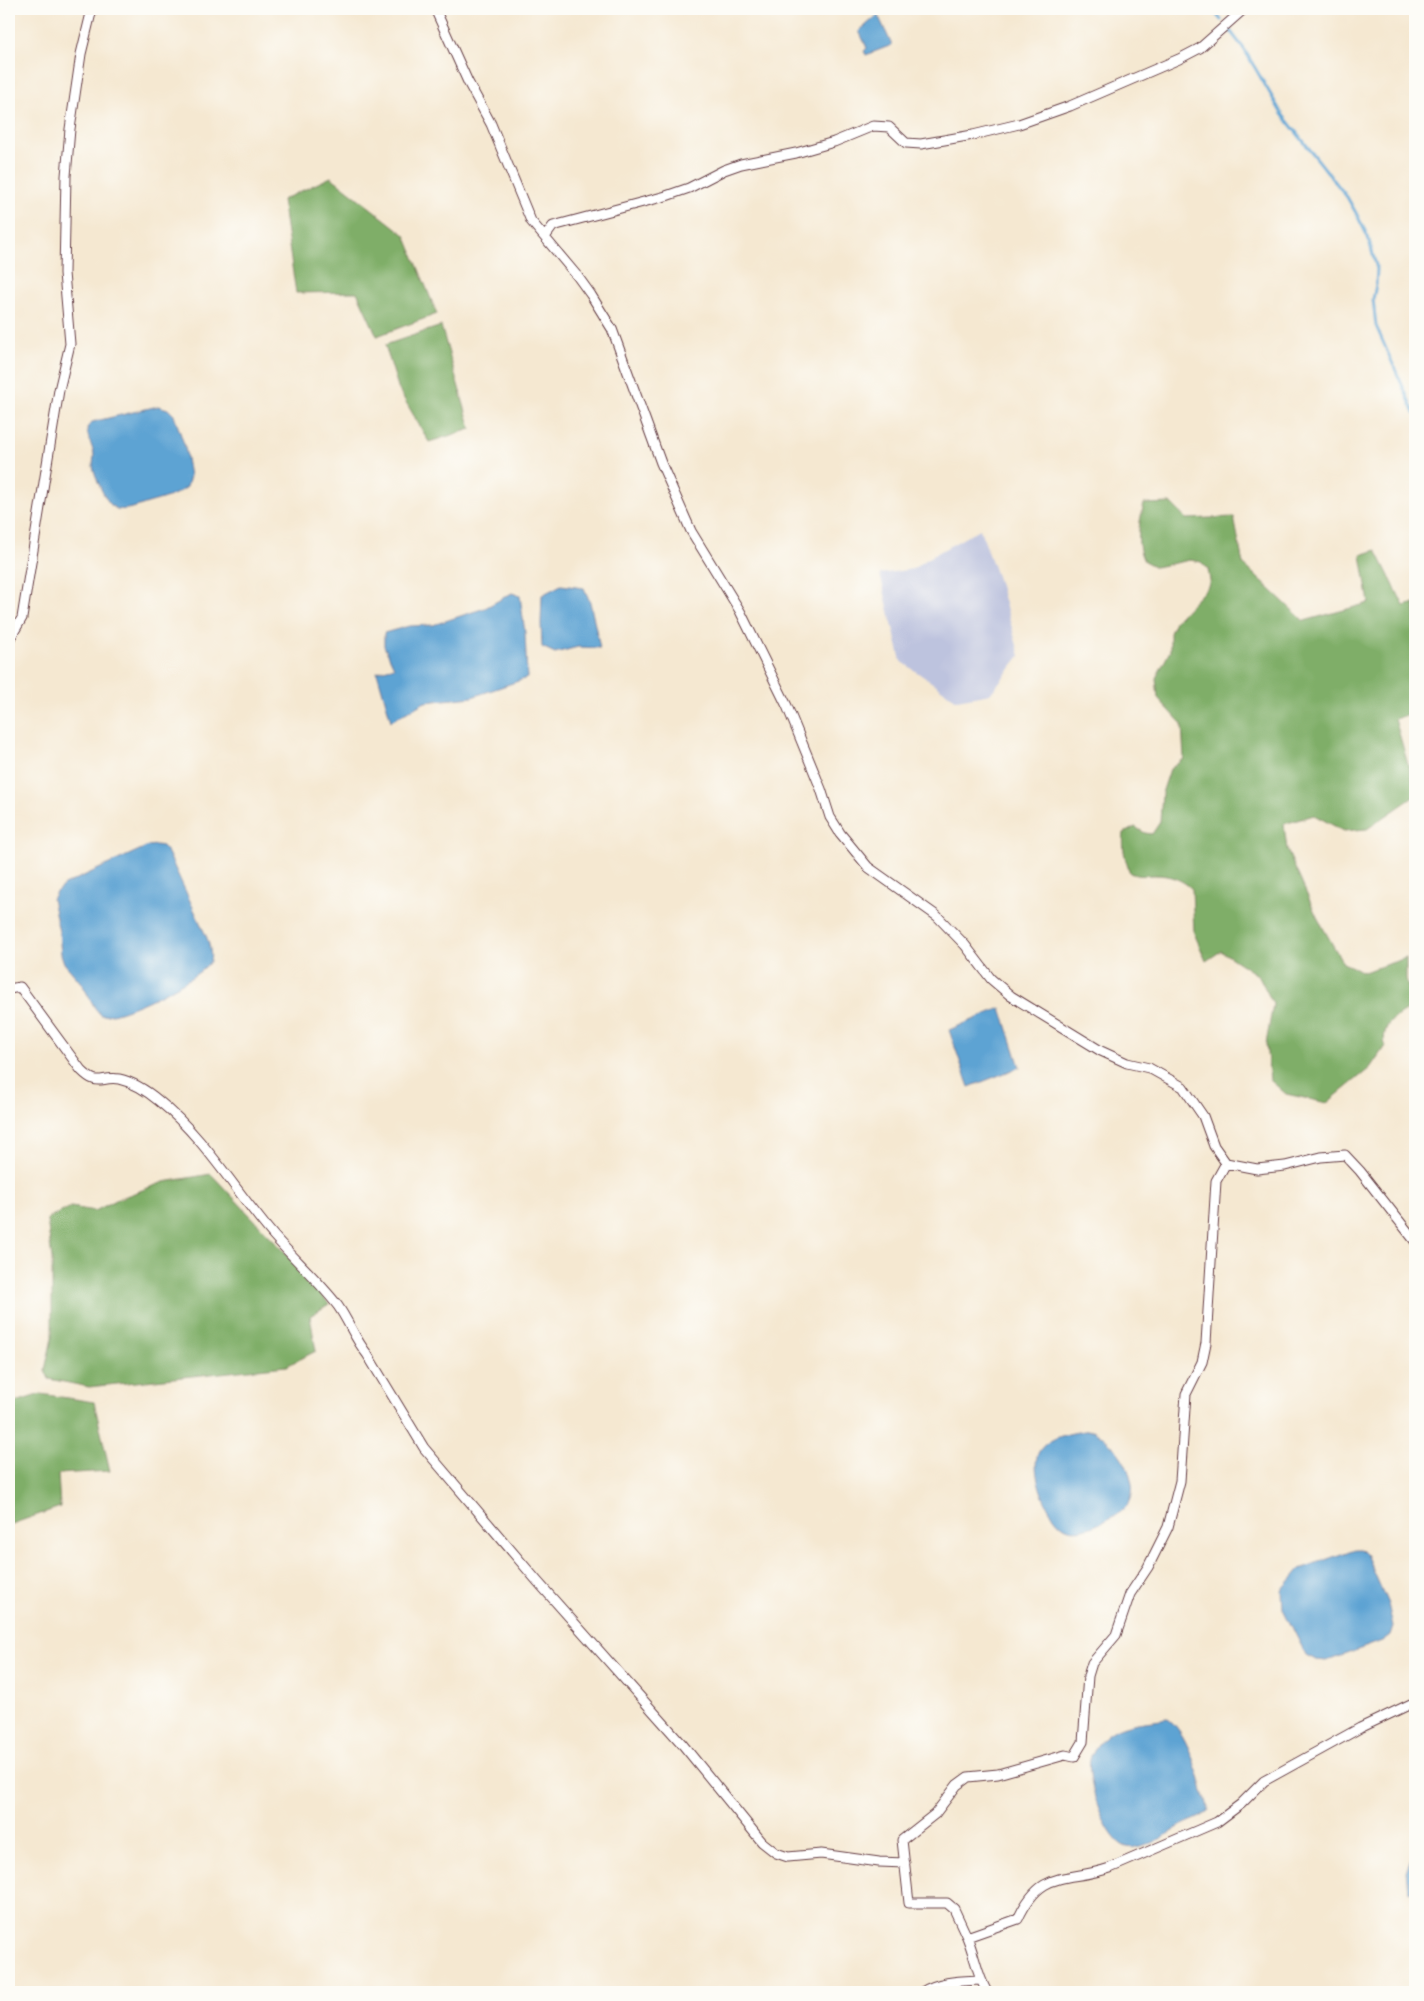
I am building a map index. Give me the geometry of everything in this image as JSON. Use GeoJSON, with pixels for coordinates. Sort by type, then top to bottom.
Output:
{"type":"FeatureCollection","features":[{"type":"Feature","properties":{"kind":"street"},"geometry":{"type":"LineString","coordinates":[[9,640],[22,618],[59,390],[70,344],[64,274],[66,176],[70,129],[81,54],[92,9]]}},
{"type":"Feature","properties":{"kind":"street"},"geometry":{"type":"LineString","coordinates":[[435,9],[468,82],[491,124],[531,221],[592,295],[612,329],[661,463],[691,531],[740,611],[787,706],[821,789],[830,817],[840,833],[868,867],[937,916],[965,945],[991,979],[1011,996],[1101,1051],[1127,1063],[1149,1068],[1183,1087],[1203,1116],[1214,1146],[1226,1163],[1258,1170],[1285,1166],[1321,1157],[1345,1155],[1360,1171],[1415,1241]]}},
{"type":"Feature","properties":{"kind":"street"},"geometry":{"type":"LineString","coordinates":[[545,237],[553,226],[666,196],[689,188],[724,170],[741,164],[796,153],[834,142],[873,126],[889,127],[906,143],[921,144],[973,135],[1019,124],[1070,106],[1179,59],[1200,48],[1244,9]]}},
{"type":"Feature","properties":{"kind":"street"},"geometry":{"type":"LineString","coordinates":[[9,989],[20,987],[81,1070],[89,1078],[94,1081],[117,1079],[133,1084],[159,1101],[190,1130],[274,1236],[330,1296],[343,1313],[358,1343],[367,1354],[424,1448],[544,1589],[682,1745],[762,1842],[776,1853],[788,1856],[821,1854],[879,1862],[905,1863]]}},
{"type":"Feature","properties":{"kind":"street"},"geometry":{"type":"LineString","coordinates":[[988,1992],[980,1980],[976,1958],[954,1909],[947,1903],[910,1903],[902,1840],[935,1814],[957,1784],[968,1777],[998,1774],[1065,1755],[1074,1757],[1084,1742],[1088,1676],[1092,1663],[1116,1636],[1130,1594],[1148,1567],[1168,1527],[1180,1481],[1186,1394],[1202,1362],[1206,1343],[1216,1181],[1226,1163]]}},
{"type":"Feature","properties":{"kind":"street"},"geometry":{"type":"LineString","coordinates":[[967,1937],[1018,1919],[1024,1905],[1036,1891],[1051,1881],[1068,1876],[1098,1873],[1217,1822],[1241,1804],[1264,1781],[1360,1728],[1415,1702]]}},
{"type":"Feature","properties":{"kind":"street"},"geometry":{"type":"LineString","coordinates":[[922,1992],[948,1982],[980,1980]]}},
{"type":"Feature","properties":{"kind":"shaded area"},"geometry":{"type":"Polygon","coordinates":[[[980,529],[998,579],[1020,656],[990,694],[957,700],[901,661],[880,574],[913,569],[980,529]]]}},
{"type":"Feature","properties":{"kind":"green space"},"geometry":{"type":"Polygon","coordinates":[[[331,177],[405,235],[437,314],[377,336],[357,292],[296,293],[282,200],[331,177]]]}},
{"type":"Feature","properties":{"kind":"green space"},"geometry":{"type":"Polygon","coordinates":[[[441,326],[471,429],[429,442],[399,390],[385,345],[441,326]]]}},
{"type":"Feature","properties":{"kind":"green space"},"geometry":{"type":"Polygon","coordinates":[[[1171,503],[1186,519],[1234,517],[1243,564],[1304,621],[1369,603],[1361,555],[1376,550],[1404,606],[1415,603],[1415,712],[1395,719],[1415,789],[1415,796],[1367,829],[1344,831],[1314,815],[1284,824],[1287,850],[1317,917],[1343,963],[1364,972],[1406,958],[1406,980],[1414,1006],[1391,1021],[1385,1031],[1385,1046],[1370,1068],[1327,1103],[1286,1094],[1270,1080],[1266,1044],[1273,1004],[1259,976],[1221,951],[1206,961],[1194,933],[1192,889],[1180,880],[1170,877],[1130,873],[1125,858],[1124,833],[1135,827],[1145,833],[1152,834],[1160,822],[1162,793],[1170,769],[1184,759],[1182,724],[1158,698],[1156,678],[1170,651],[1170,633],[1175,621],[1207,588],[1210,581],[1208,569],[1201,562],[1190,560],[1156,567],[1144,561],[1141,555],[1139,526],[1144,504],[1171,503]]]}},
{"type":"Feature","properties":{"kind":"green space"},"geometry":{"type":"Polygon","coordinates":[[[211,1174],[301,1269],[329,1304],[310,1316],[316,1351],[286,1366],[89,1387],[49,1379],[45,1370],[52,1338],[52,1259],[47,1219],[71,1207],[95,1211],[118,1199],[164,1182],[211,1174]]]}},
{"type":"Feature","properties":{"kind":"green space"},"geometry":{"type":"Polygon","coordinates":[[[41,1394],[94,1402],[110,1471],[58,1474],[60,1507],[9,1525],[9,1404],[41,1394]]]}},
{"type":"Feature","properties":{"kind":"water"},"geometry":{"type":"Polygon","coordinates":[[[878,15],[892,45],[866,55],[864,51],[867,48],[859,31],[878,15]]]}},
{"type":"Feature","properties":{"kind":"water"},"geometry":{"type":"Polygon","coordinates":[[[158,406],[168,409],[174,415],[185,447],[190,476],[187,487],[163,499],[132,508],[117,509],[105,497],[96,477],[93,466],[94,454],[87,428],[92,422],[158,406]]]}},
{"type":"Feature","properties":{"kind":"water"},"geometry":{"type":"Polygon","coordinates":[[[561,585],[584,588],[590,602],[600,648],[578,647],[555,653],[542,647],[542,595],[561,585]]]}},
{"type":"Feature","properties":{"kind":"water"},"geometry":{"type":"Polygon","coordinates":[[[512,593],[520,596],[525,633],[527,678],[472,697],[425,702],[391,721],[377,672],[394,667],[384,646],[384,633],[409,626],[433,625],[485,608],[512,593]]]}},
{"type":"Feature","properties":{"kind":"water"},"geometry":{"type":"Polygon","coordinates":[[[148,846],[162,846],[168,853],[207,938],[211,958],[204,968],[192,977],[159,996],[124,1011],[101,1015],[82,984],[64,963],[52,899],[56,892],[64,885],[148,846]]]}},
{"type":"Feature","properties":{"kind":"water"},"geometry":{"type":"Polygon","coordinates":[[[1001,1008],[1020,1067],[969,1087],[949,1030],[1001,1008]]]}},
{"type":"Feature","properties":{"kind":"water"},"geometry":{"type":"Polygon","coordinates":[[[1093,1430],[1113,1446],[1127,1467],[1132,1484],[1131,1498],[1124,1509],[1105,1521],[1087,1528],[1069,1529],[1061,1525],[1054,1517],[1042,1494],[1036,1469],[1037,1458],[1040,1450],[1045,1445],[1057,1438],[1093,1430]]]}},
{"type":"Feature","properties":{"kind":"water"},"geometry":{"type":"Polygon","coordinates":[[[1355,1549],[1361,1549],[1366,1554],[1388,1604],[1393,1626],[1390,1635],[1382,1641],[1327,1661],[1316,1660],[1306,1655],[1283,1609],[1282,1590],[1300,1569],[1355,1549]]]}},
{"type":"Feature","properties":{"kind":"water"},"geometry":{"type":"Polygon","coordinates":[[[1168,1719],[1176,1726],[1189,1748],[1209,1811],[1148,1845],[1134,1848],[1127,1847],[1119,1843],[1112,1834],[1099,1809],[1091,1781],[1091,1756],[1100,1742],[1116,1729],[1168,1719]]]}},
{"type":"Feature","properties":{"kind":"water"},"geometry":{"type":"Polygon","coordinates":[[[1415,1848],[1415,1894],[1408,1890],[1406,1871],[1415,1848]]]}},
{"type":"Feature","properties":{"kind":"waterway"},"geometry":{"type":"LineString","coordinates":[[1212,9],[1221,20]]}},
{"type":"Feature","properties":{"kind":"waterway"},"geometry":{"type":"LineString","coordinates":[[1228,28],[1244,49],[1282,114],[1347,197],[1368,237],[1377,269],[1373,299],[1376,326],[1415,414]]}}]}
